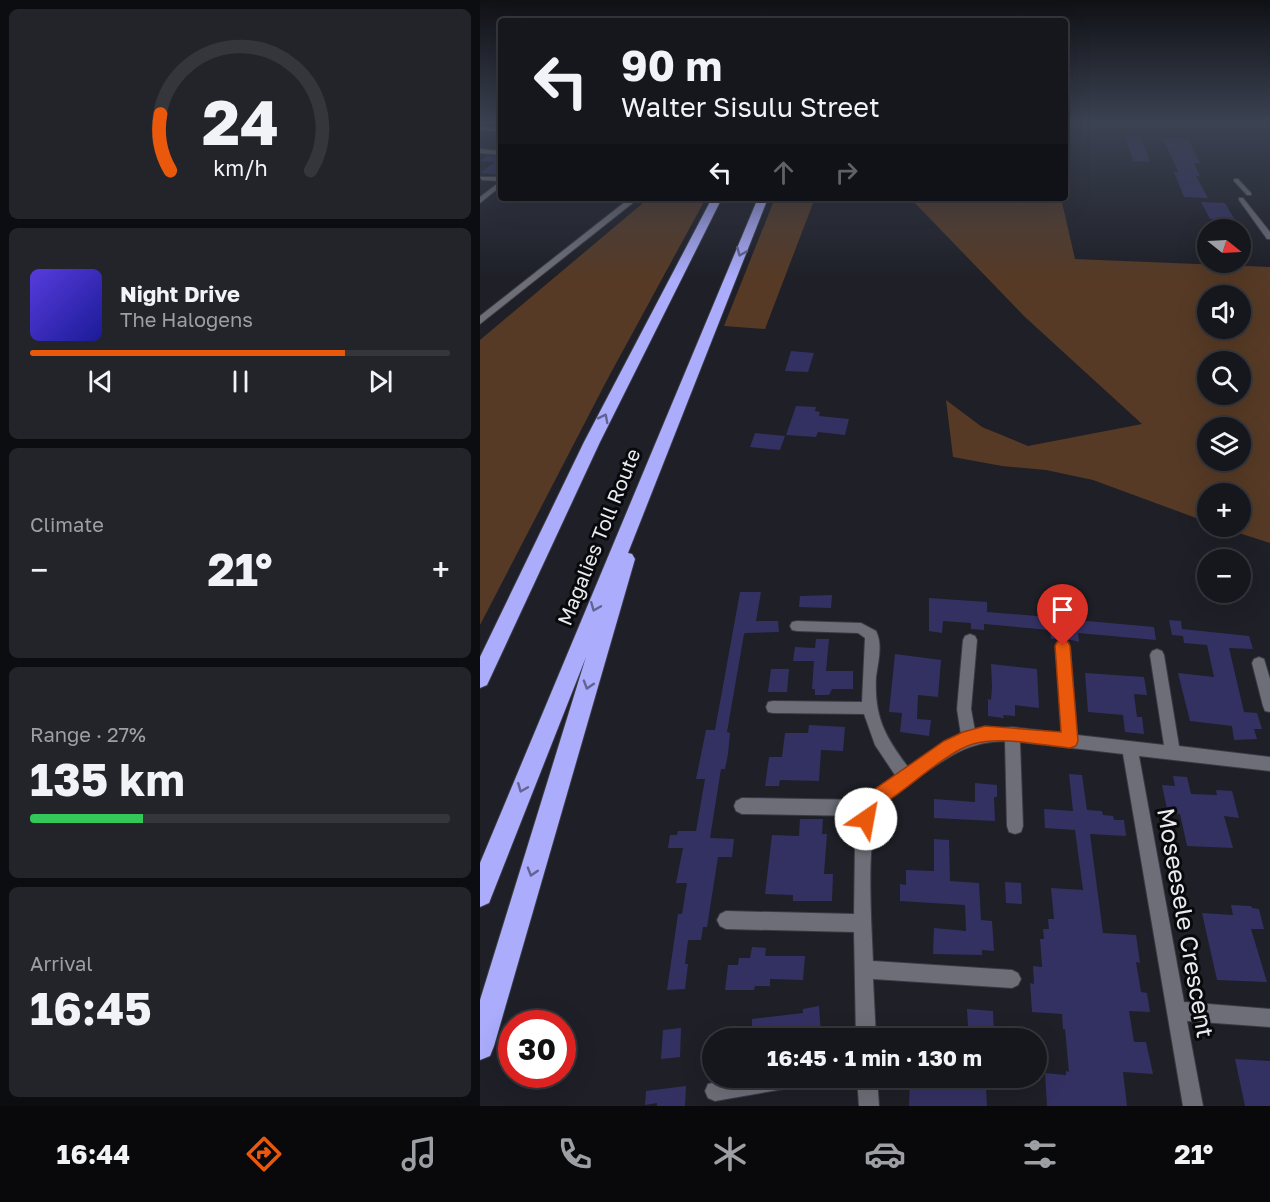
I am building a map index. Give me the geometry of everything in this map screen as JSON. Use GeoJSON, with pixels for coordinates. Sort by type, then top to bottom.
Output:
{"type":"FeatureCollection","features":[{"type":"Feature","properties":{"kind":"highway"},"geometry":{"type":"LineString","coordinates":[[480,657],[715,201]]}},
{"type":"Feature","properties":{"kind":"highway","name":"Magalies Toll Route"},"geometry":{"type":"LineString","coordinates":[[480,894],[762,201]]}},
{"type":"Feature","properties":{"kind":"highway"},"geometry":{"type":"LineString","coordinates":[[480,679],[592,442]]}},
{"type":"Feature","properties":{"kind":"highway"},"geometry":{"type":"LineString","coordinates":[[480,1046],[660,448]]}},
{"type":"Feature","properties":{"kind":"main road"},"geometry":{"type":"LineString","coordinates":[[480,321],[631,201]]}},
{"type":"Feature","properties":{"kind":"street"},"geometry":{"type":"LineString","coordinates":[[482,178],[498,181]]}},
{"type":"Feature","properties":{"kind":"street"},"geometry":{"type":"LineString","coordinates":[[1262,224],[1251,197],[1238,183],[1237,190],[1240,196],[1270,237]]}},
{"type":"Feature","properties":{"kind":"street"},"geometry":{"type":"LineString","coordinates":[[480,201],[498,184]]}},
{"type":"Feature","properties":{"kind":"street"},"geometry":{"type":"LineString","coordinates":[[797,626],[861,628],[868,632],[873,643],[869,708],[873,725],[880,740],[906,777]]}},
{"type":"Feature","properties":{"kind":"street"},"geometry":{"type":"LineString","coordinates":[[969,737],[964,709],[970,640]]}},
{"type":"Feature","properties":{"kind":"street"},"geometry":{"type":"LineString","coordinates":[[1063,646],[1070,741]]}},
{"type":"Feature","properties":{"kind":"street"},"geometry":{"type":"LineString","coordinates":[[1157,655],[1173,753]]}},
{"type":"Feature","properties":{"kind":"street"},"geometry":{"type":"LineString","coordinates":[[1259,663],[1270,706]]}},
{"type":"Feature","properties":{"kind":"street"},"geometry":{"type":"LineString","coordinates":[[773,708],[869,708]]}},
{"type":"Feature","properties":{"kind":"street"},"geometry":{"type":"LineString","coordinates":[[866,1028],[864,834],[871,808],[878,797],[950,746],[969,737],[985,734],[1012,734],[1270,764]]}},
{"type":"Feature","properties":{"kind":"street"},"geometry":{"type":"LineString","coordinates":[[1012,734],[1015,826]]}},
{"type":"Feature","properties":{"kind":"street","name":"Moseesele Crescent"},"geometry":{"type":"LineString","coordinates":[[1130,749],[1192,1106]]}},
{"type":"Feature","properties":{"kind":"street"},"geometry":{"type":"LineString","coordinates":[[742,806],[871,808]]}},
{"type":"Feature","properties":{"kind":"street"},"geometry":{"type":"LineString","coordinates":[[726,920],[863,923]]}},
{"type":"Feature","properties":{"kind":"street"},"geometry":{"type":"LineString","coordinates":[[864,969],[1012,979]]}},
{"type":"Feature","properties":{"kind":"street"},"geometry":{"type":"LineString","coordinates":[[1176,1011],[1270,1018]]}},
{"type":"Feature","properties":{"kind":"street"},"geometry":{"type":"LineString","coordinates":[[715,1091],[732,1088]]}},
{"type":"Feature","properties":{"kind":"street"},"geometry":{"type":"LineString","coordinates":[[868,1088],[869,1106]]}},
{"type":"Feature","properties":{"kind":"shaded area"},"geometry":{"type":"Polygon","coordinates":[[[645,201],[704,201],[607,380],[480,625],[480,340],[645,201]]]}},
{"type":"Feature","properties":{"kind":"shaded area"},"geometry":{"type":"Polygon","coordinates":[[[774,201],[814,201],[765,329],[724,326],[774,201]]]}},
{"type":"Feature","properties":{"kind":"shaded area"},"geometry":{"type":"Polygon","coordinates":[[[913,201],[1062,201],[1075,259],[1197,264],[1197,273],[1251,273],[1251,266],[1270,267],[1270,543],[1251,537],[1251,483],[1197,483],[1197,518],[1093,480],[1046,470],[1002,466],[953,457],[946,400],[982,427],[1028,446],[1142,424],[1025,317],[913,201]]]}},
{"type":"Feature","properties":{"kind":"building"},"geometry":{"type":"Polygon","coordinates":[[[1175,176],[1200,176],[1196,176],[1208,198],[1184,197],[1175,176]]]}},
{"type":"Feature","properties":{"kind":"building"},"geometry":{"type":"Polygon","coordinates":[[[1201,202],[1225,203],[1234,219],[1210,219],[1201,202]]]}},
{"type":"Feature","properties":{"kind":"building"},"geometry":{"type":"Polygon","coordinates":[[[791,351],[814,353],[808,372],[785,371],[791,351]]]}},
{"type":"Feature","properties":{"kind":"building"},"geometry":{"type":"Polygon","coordinates":[[[796,406],[816,407],[815,411],[820,412],[819,416],[849,419],[845,435],[818,432],[816,437],[786,435],[796,406]]]}},
{"type":"Feature","properties":{"kind":"building"},"geometry":{"type":"Polygon","coordinates":[[[755,433],[785,436],[780,450],[750,447],[755,433]]]}},
{"type":"Feature","properties":{"kind":"building"},"geometry":{"type":"Polygon","coordinates":[[[740,592],[761,592],[756,621],[778,621],[779,632],[744,634],[727,732],[730,733],[728,754],[725,769],[721,769],[710,838],[734,839],[732,857],[718,857],[707,927],[703,927],[701,940],[688,940],[685,989],[667,990],[678,914],[682,914],[687,883],[676,883],[683,848],[668,848],[670,835],[677,835],[678,831],[696,831],[705,779],[696,779],[706,730],[715,730],[740,592]]]}},
{"type":"Feature","properties":{"kind":"building"},"geometry":{"type":"Polygon","coordinates":[[[832,595],[831,608],[799,607],[800,596],[832,595]]]}},
{"type":"Feature","properties":{"kind":"building"},"geometry":{"type":"Polygon","coordinates":[[[929,598],[987,602],[987,612],[1049,617],[1049,610],[1075,612],[1076,620],[1154,627],[1156,640],[1078,633],[1079,642],[1064,638],[1051,639],[1050,630],[984,624],[984,630],[971,629],[971,623],[943,621],[942,633],[929,631],[929,598]]]}},
{"type":"Feature","properties":{"kind":"building"},"geometry":{"type":"Polygon","coordinates":[[[1169,620],[1181,621],[1182,629],[1249,636],[1253,649],[1229,648],[1244,712],[1257,713],[1262,729],[1254,729],[1257,739],[1234,740],[1232,726],[1190,721],[1178,673],[1214,677],[1207,645],[1184,643],[1183,636],[1172,635],[1169,620]]]}},
{"type":"Feature","properties":{"kind":"building"},"geometry":{"type":"Polygon","coordinates":[[[816,639],[829,639],[826,671],[853,671],[853,689],[832,689],[829,695],[815,695],[815,689],[812,689],[814,661],[793,661],[795,647],[815,648],[816,639]]]}},
{"type":"Feature","properties":{"kind":"building"},"geometry":{"type":"Polygon","coordinates":[[[895,654],[941,660],[938,697],[918,695],[917,719],[931,720],[929,736],[900,732],[902,713],[889,712],[895,654]]]}},
{"type":"Feature","properties":{"kind":"building"},"geometry":{"type":"Polygon","coordinates":[[[991,664],[1037,669],[1039,708],[1015,705],[1015,716],[1003,715],[1004,718],[988,716],[988,699],[991,700],[992,687],[991,664]]]}},
{"type":"Feature","properties":{"kind":"building"},"geometry":{"type":"Polygon","coordinates":[[[771,669],[789,669],[787,692],[768,692],[771,669]]]}},
{"type":"Feature","properties":{"kind":"building"},"geometry":{"type":"Polygon","coordinates":[[[1085,673],[1144,677],[1147,695],[1134,694],[1137,717],[1142,717],[1144,734],[1125,732],[1123,715],[1088,712],[1085,673]]]}},
{"type":"Feature","properties":{"kind":"building"},"geometry":{"type":"Polygon","coordinates":[[[809,725],[845,727],[843,751],[821,750],[819,781],[780,780],[779,786],[765,786],[769,757],[782,757],[785,733],[808,733],[809,725]]]}},
{"type":"Feature","properties":{"kind":"building"},"geometry":{"type":"Polygon","coordinates":[[[1069,774],[1082,775],[1087,810],[1102,811],[1103,815],[1113,816],[1114,820],[1124,820],[1126,836],[1090,834],[1103,933],[1136,935],[1140,963],[1136,962],[1141,992],[1147,993],[1150,1012],[1129,1011],[1134,1042],[1146,1042],[1153,1074],[1123,1072],[1127,1106],[1047,1106],[1047,1073],[1066,1075],[1066,1071],[1069,1072],[1065,1029],[1063,1029],[1062,1014],[1032,1012],[1030,983],[1034,984],[1033,966],[1042,967],[1040,939],[1044,939],[1043,929],[1049,929],[1048,919],[1054,919],[1051,888],[1083,890],[1075,830],[1045,828],[1044,809],[1073,811],[1069,774]]]}},
{"type":"Feature","properties":{"kind":"building"},"geometry":{"type":"Polygon","coordinates":[[[1173,776],[1187,777],[1191,794],[1217,795],[1216,790],[1232,791],[1239,818],[1224,816],[1233,848],[1187,846],[1180,814],[1168,813],[1162,785],[1175,786],[1173,776]]]}},
{"type":"Feature","properties":{"kind":"building"},"geometry":{"type":"Polygon","coordinates":[[[975,783],[997,785],[997,797],[994,797],[995,821],[934,818],[934,799],[975,802],[975,783]]]}},
{"type":"Feature","properties":{"kind":"building"},"geometry":{"type":"Polygon","coordinates":[[[800,819],[823,819],[822,834],[827,834],[824,874],[833,874],[832,901],[793,901],[793,895],[765,894],[772,835],[799,836],[800,819]]]}},
{"type":"Feature","properties":{"kind":"building"},"geometry":{"type":"Polygon","coordinates":[[[934,839],[949,840],[950,881],[979,883],[981,920],[992,921],[994,951],[982,950],[982,955],[933,954],[934,928],[966,931],[965,905],[900,901],[900,884],[906,885],[906,870],[934,871],[934,839]]]}},
{"type":"Feature","properties":{"kind":"building"},"geometry":{"type":"Polygon","coordinates":[[[1005,882],[1021,883],[1022,904],[1006,903],[1005,882]]]}},
{"type":"Feature","properties":{"kind":"building"},"geometry":{"type":"Polygon","coordinates":[[[1231,905],[1251,906],[1259,909],[1264,929],[1251,929],[1267,982],[1217,980],[1202,913],[1233,915],[1231,905]]]}},
{"type":"Feature","properties":{"kind":"building"},"geometry":{"type":"Polygon","coordinates":[[[752,947],[766,948],[765,956],[805,956],[803,980],[770,979],[770,986],[755,986],[754,990],[725,990],[728,965],[738,965],[739,958],[750,958],[752,947]]]}},
{"type":"Feature","properties":{"kind":"building"},"geometry":{"type":"Polygon","coordinates":[[[819,1006],[821,1028],[752,1028],[752,1019],[803,1013],[803,1009],[819,1006]]]}},
{"type":"Feature","properties":{"kind":"building"},"geometry":{"type":"Polygon","coordinates":[[[967,1009],[993,1011],[994,1028],[964,1028],[964,1026],[968,1026],[967,1009]]]}},
{"type":"Feature","properties":{"kind":"building"},"geometry":{"type":"Polygon","coordinates":[[[681,1028],[680,1057],[661,1059],[663,1030],[681,1028]]]}},
{"type":"Feature","properties":{"kind":"building"},"geometry":{"type":"Polygon","coordinates":[[[1235,1059],[1270,1061],[1270,1106],[1245,1106],[1235,1059]]]}},
{"type":"Feature","properties":{"kind":"building"},"geometry":{"type":"Polygon","coordinates":[[[686,1086],[685,1106],[657,1106],[657,1103],[645,1105],[646,1091],[686,1086]]]}},
{"type":"Feature","properties":{"kind":"building"},"geometry":{"type":"Polygon","coordinates":[[[910,1088],[986,1088],[987,1106],[909,1106],[910,1088]]]}},
{"type":"Feature","properties":{"kind":"route"},"geometry":{"type":"LineString","coordinates":[[866,819],[878,797],[950,746],[969,737],[985,734],[1012,734],[1070,741],[1063,646]]}}]}
